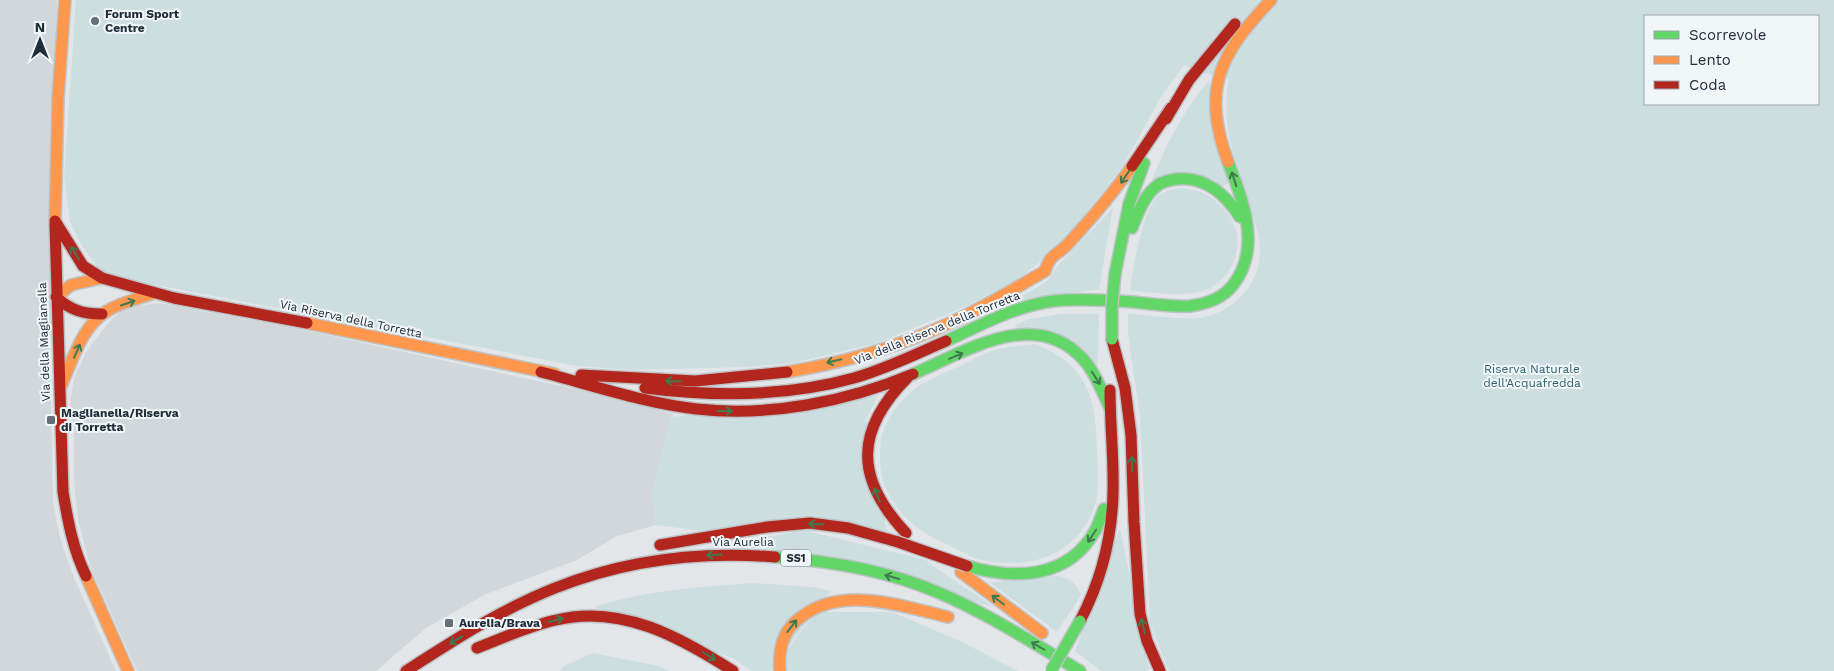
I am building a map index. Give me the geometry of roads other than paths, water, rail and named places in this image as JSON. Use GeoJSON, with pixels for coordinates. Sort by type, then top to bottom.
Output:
{"type":"FeatureCollection","features":[{"type":"Feature","properties":{"kind":"main road","name":"Via della Maglianella"},"geometry":{"type":"LineString","coordinates":[[66,0],[58,98],[55,221],[59,392],[64,492],[70,534],[77,557],[128,671]]}},
{"type":"Feature","properties":{"kind":"main road"},"geometry":{"type":"LineString","coordinates":[[541,372],[678,381],[766,375],[803,369],[866,354],[934,330],[1011,291],[1045,270],[1049,259],[1064,247],[1119,185],[1189,80],[1226,33],[1262,0]]}},
{"type":"Feature","properties":{"kind":"main road"},"geometry":{"type":"LineString","coordinates":[[1248,244],[1247,224],[1236,182],[1216,122],[1217,85],[1223,66],[1234,44],[1255,17],[1272,0]]}},
{"type":"Feature","properties":{"kind":"main road"},"geometry":{"type":"LineString","coordinates":[[1051,671],[1088,607],[1096,589],[1107,552],[1113,474],[1110,408],[1112,304],[1115,274],[1122,230],[1137,179],[1171,108]]}},
{"type":"Feature","properties":{"kind":"main road"},"geometry":{"type":"LineString","coordinates":[[1115,274],[1142,206],[1156,186],[1167,181],[1198,181],[1214,187],[1234,206],[1248,244]]}},
{"type":"Feature","properties":{"kind":"main road"},"geometry":{"type":"LineString","coordinates":[[55,221],[83,266],[102,278]]}},
{"type":"Feature","properties":{"kind":"main road","name":"Via della Riserva della Torretta"},"geometry":{"type":"LineString","coordinates":[[541,372],[697,394],[751,393],[816,386],[882,368],[1012,311],[1031,305],[1076,300],[1188,306],[1212,301],[1225,294],[1240,277],[1246,261],[1248,244]]}},
{"type":"Feature","properties":{"kind":"main road"},"geometry":{"type":"LineString","coordinates":[[102,278],[67,286],[56,297],[75,312],[102,314]]}},
{"type":"Feature","properties":{"kind":"main road","name":"Via Riserva della Torretta"},"geometry":{"type":"LineString","coordinates":[[102,278],[154,293],[541,372]]}},
{"type":"Feature","properties":{"kind":"main road"},"geometry":{"type":"LineString","coordinates":[[59,392],[85,334],[102,314],[154,293]]}},
{"type":"Feature","properties":{"kind":"main road"},"geometry":{"type":"LineString","coordinates":[[541,372],[657,402],[715,411],[769,409],[804,405],[838,398],[911,375],[1002,337],[1021,333],[1057,339],[1074,349],[1100,383],[1110,408]]}},
{"type":"Feature","properties":{"kind":"main road"},"geometry":{"type":"LineString","coordinates":[[1112,339],[1126,388],[1131,435],[1140,614],[1147,641],[1160,671]]}},
{"type":"Feature","properties":{"kind":"main road"},"geometry":{"type":"LineString","coordinates":[[906,532],[880,503],[871,481],[868,453],[871,429],[881,408],[896,387],[911,375]]}},
{"type":"Feature","properties":{"kind":"main road"},"geometry":{"type":"LineString","coordinates":[[651,547],[722,533],[810,524],[848,528],[898,542],[964,569],[1012,575],[1063,569],[1093,538],[1104,512],[1113,474]]}},
{"type":"Feature","properties":{"kind":"main road","name":"Via Aurelia"},"geometry":{"type":"LineString","coordinates":[[406,671],[498,616],[559,586],[592,574],[616,568],[713,555],[788,557],[864,570],[900,579],[934,591],[995,622],[1080,671]]}},
{"type":"Feature","properties":{"kind":"main road"},"geometry":{"type":"LineString","coordinates":[[498,616],[550,580],[596,562]]}},
{"type":"Feature","properties":{"kind":"main road"},"geometry":{"type":"LineString","coordinates":[[964,569],[1093,671]]}},
{"type":"Feature","properties":{"kind":"main road"},"geometry":{"type":"LineString","coordinates":[[1085,587],[1088,593],[1088,607]]}},
{"type":"Feature","properties":{"kind":"main road"},"geometry":{"type":"LineString","coordinates":[[780,671],[780,647],[785,635],[800,616],[820,604],[846,600],[869,601],[952,618],[900,597],[867,588]]}},
{"type":"Feature","properties":{"kind":"main road"},"geometry":{"type":"LineString","coordinates":[[546,611],[473,650],[555,620],[579,616],[606,616],[641,623],[667,632],[694,646],[733,671]]}},
{"type":"Feature","properties":{"kind":"place","name":"Forum Sport Centre"},"geometry":{"type":"Point","coordinates":[95,21]}},
{"type":"Feature","properties":{"kind":"place","name":"Maglianella/Riserva di Torretta"},"geometry":{"type":"Point","coordinates":[51,420]}},
{"type":"Feature","properties":{"kind":"place","name":"Aurelia/Brava"},"geometry":{"type":"Point","coordinates":[449,623]}},
{"type":"Feature","properties":{"kind":"park label","name":"Riserva Naturale dell'Acquafredda"},"geometry":{"type":"Point","coordinates":[1532,376]}}]}
